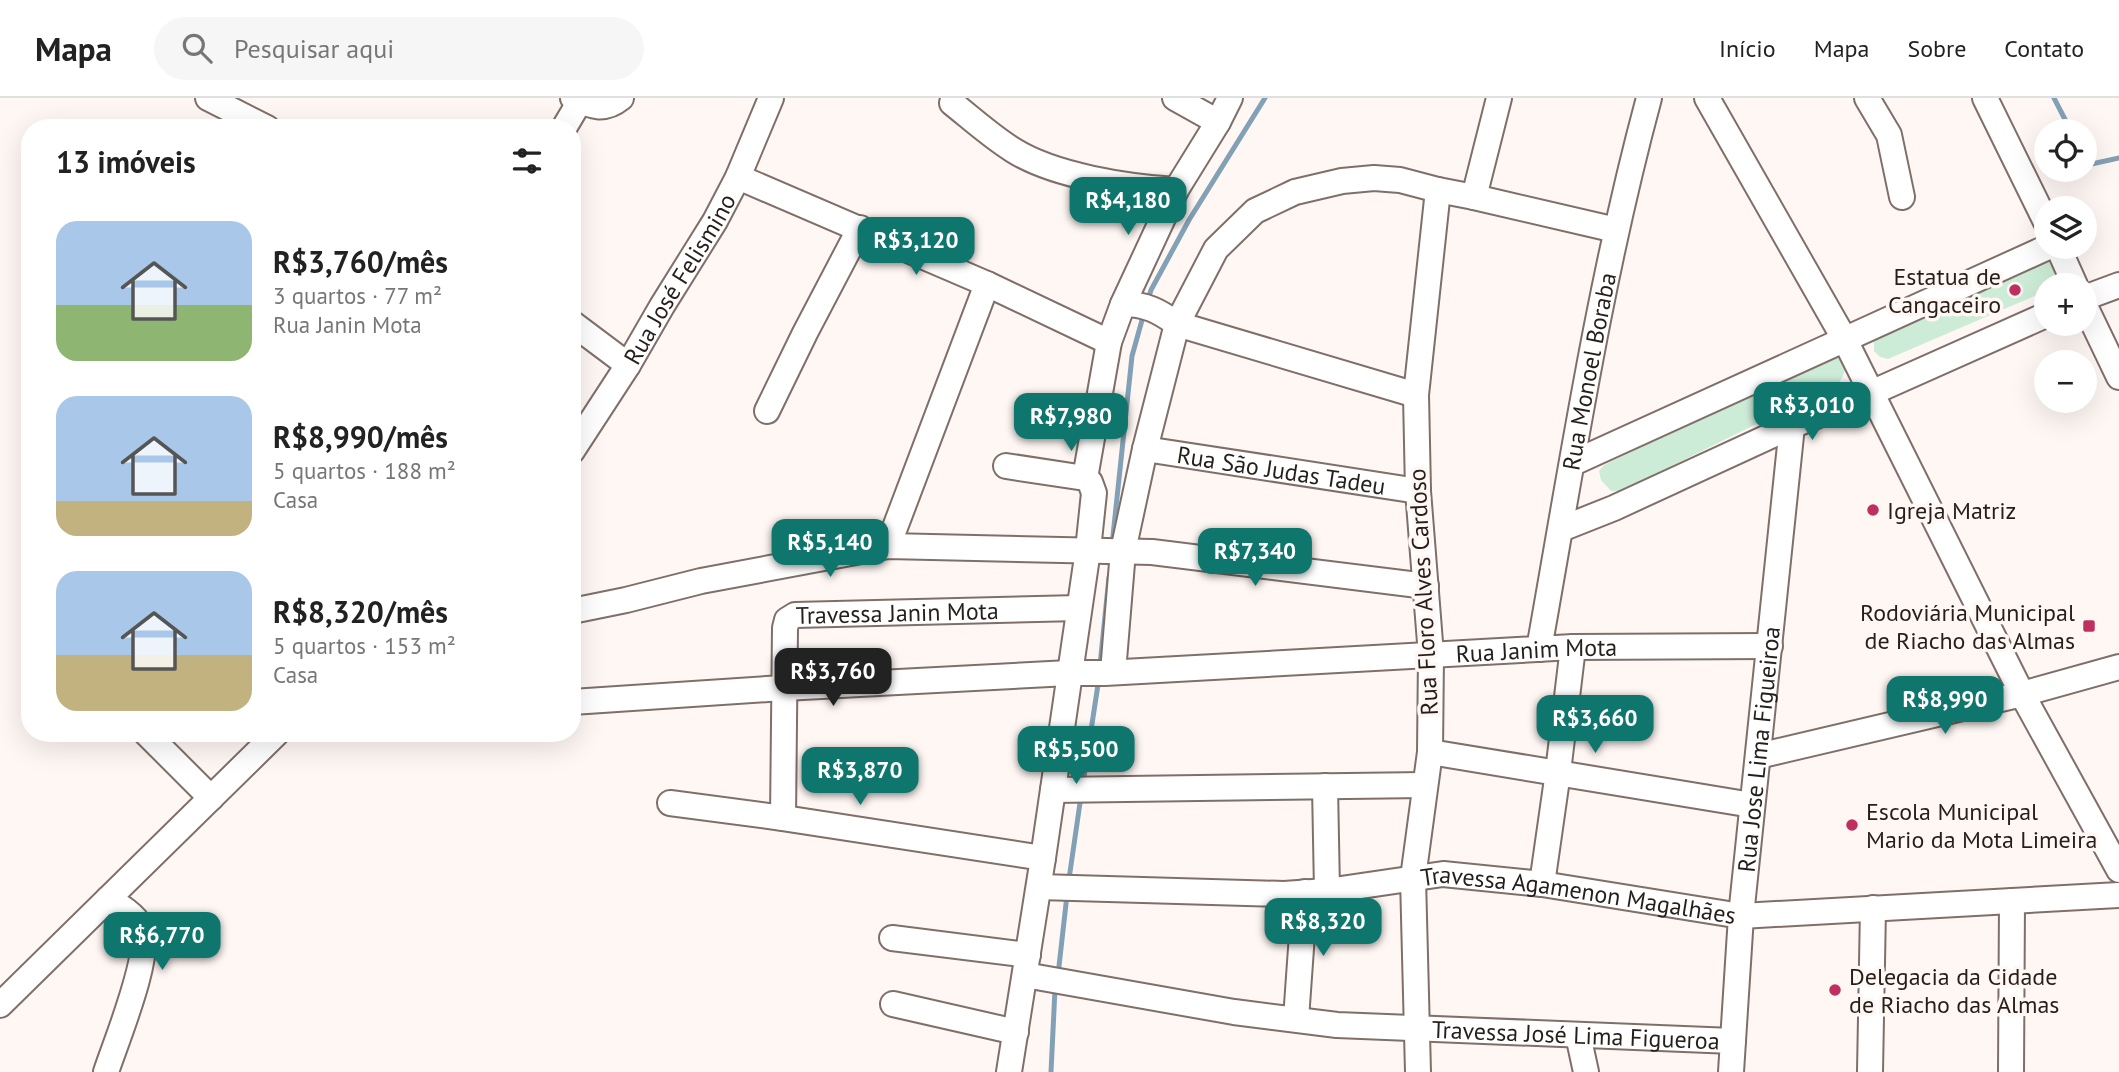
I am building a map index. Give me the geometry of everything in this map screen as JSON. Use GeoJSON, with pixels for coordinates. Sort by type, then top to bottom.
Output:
{"type":"FeatureCollection","features":[{"type":"Feature","properties":{"kind":"street"},"geometry":{"type":"LineString","coordinates":[[208,98],[241,113]]}},
{"type":"Feature","properties":{"kind":"street"},"geometry":{"type":"LineString","coordinates":[[568,119],[576,100],[601,108],[621,98]]}},
{"type":"Feature","properties":{"kind":"street","name":"Rua José Felismino"},"geometry":{"type":"LineString","coordinates":[[581,437],[715,222],[738,177],[771,98]]}},
{"type":"Feature","properties":{"kind":"street"},"geometry":{"type":"LineString","coordinates":[[1175,98],[1218,122]]}},
{"type":"Feature","properties":{"kind":"street"},"geometry":{"type":"LineString","coordinates":[[1095,673],[1079,608],[1088,550],[1090,486],[1110,342],[1139,306],[1176,190],[1230,98]]}},
{"type":"Feature","properties":{"kind":"street"},"geometry":{"type":"LineString","coordinates":[[1474,197],[1499,98]]}},
{"type":"Feature","properties":{"kind":"street","name":"Rua Monoel Boraba"},"geometry":{"type":"LineString","coordinates":[[1539,649],[1590,360],[1616,230],[1649,98]]}},
{"type":"Feature","properties":{"kind":"street"},"geometry":{"type":"LineString","coordinates":[[1867,98],[1889,135],[1902,197]]}},
{"type":"Feature","properties":{"kind":"street"},"geometry":{"type":"LineString","coordinates":[[1985,98],[2034,198]]}},
{"type":"Feature","properties":{"kind":"street"},"geometry":{"type":"LineString","coordinates":[[1711,99],[1845,340],[2022,694],[2119,870]]}},
{"type":"Feature","properties":{"kind":"street"},"geometry":{"type":"LineString","coordinates":[[952,103],[1013,151],[1048,167],[1134,187],[1176,190]]}},
{"type":"Feature","properties":{"kind":"street"},"geometry":{"type":"LineString","coordinates":[[738,177],[988,284],[1110,342]]}},
{"type":"Feature","properties":{"kind":"street"},"geometry":{"type":"LineString","coordinates":[[1009,1072],[1053,790],[1095,673],[1144,449],[1177,324],[1216,249],[1255,211],[1295,192],[1342,181],[1374,178],[1401,180],[1616,230]]}},
{"type":"Feature","properties":{"kind":"street","name":"Rua Floro Alves Cardoso"},"geometry":{"type":"LineString","coordinates":[[1418,1072],[1413,878],[1430,752],[1431,655],[1418,491],[1416,395],[1438,190]]}},
{"type":"Feature","properties":{"kind":"street"},"geometry":{"type":"LineString","coordinates":[[767,411],[860,228]]}},
{"type":"Feature","properties":{"kind":"street"},"geometry":{"type":"LineString","coordinates":[[1573,463],[2034,253]]}},
{"type":"Feature","properties":{"kind":"street"},"geometry":{"type":"LineString","coordinates":[[888,546],[988,284]]}},
{"type":"Feature","properties":{"kind":"street"},"geometry":{"type":"LineString","coordinates":[[2097,293],[2119,285]]}},
{"type":"Feature","properties":{"kind":"street"},"geometry":{"type":"LineString","coordinates":[[1139,306],[1177,324],[1416,395]]}},
{"type":"Feature","properties":{"kind":"street"},"geometry":{"type":"LineString","coordinates":[[1560,529],[1614,508],[1792,426],[2034,320]]}},
{"type":"Feature","properties":{"kind":"street"},"geometry":{"type":"LineString","coordinates":[[581,330],[628,365]]}},
{"type":"Feature","properties":{"kind":"street"},"geometry":{"type":"LineString","coordinates":[[2097,331],[2119,377]]}},
{"type":"Feature","properties":{"kind":"street","name":"Rua Jose Lima Figueiroa"},"geometry":{"type":"LineString","coordinates":[[1731,1072],[1741,916],[1792,426]]}},
{"type":"Feature","properties":{"kind":"street","name":"Rua São Judas Tadeu"},"geometry":{"type":"LineString","coordinates":[[1144,449],[1418,491]]}},
{"type":"Feature","properties":{"kind":"street"},"geometry":{"type":"LineString","coordinates":[[1006,466],[1090,486]]}},
{"type":"Feature","properties":{"kind":"street"},"geometry":{"type":"LineString","coordinates":[[581,609],[701,580],[888,546],[1152,552],[1426,586]]}},
{"type":"Feature","properties":{"kind":"street","name":"Travessa Janin Mota"},"geometry":{"type":"LineString","coordinates":[[783,818],[783,688],[787,620],[795,615],[1079,608]]}},
{"type":"Feature","properties":{"kind":"street","name":"Rua Janim Mota"},"geometry":{"type":"LineString","coordinates":[[581,701],[783,688],[1573,647],[1770,646]]}},
{"type":"Feature","properties":{"kind":"street"},"geometry":{"type":"LineString","coordinates":[[1542,884],[1559,772],[1573,647]]}},
{"type":"Feature","properties":{"kind":"street"},"geometry":{"type":"LineString","coordinates":[[1758,756],[2022,694],[2119,667]]}},
{"type":"Feature","properties":{"kind":"street"},"geometry":{"type":"LineString","coordinates":[[155,742],[211,798]]}},
{"type":"Feature","properties":{"kind":"street"},"geometry":{"type":"LineString","coordinates":[[0,1005],[268,742]]}},
{"type":"Feature","properties":{"kind":"street"},"geometry":{"type":"LineString","coordinates":[[1430,752],[1752,805]]}},
{"type":"Feature","properties":{"kind":"street"},"geometry":{"type":"LineString","coordinates":[[1053,790],[1425,785]]}},
{"type":"Feature","properties":{"kind":"street"},"geometry":{"type":"LineString","coordinates":[[1296,1019],[1316,892],[1325,786]]}},
{"type":"Feature","properties":{"kind":"street"},"geometry":{"type":"LineString","coordinates":[[670,803],[1043,858]]}},
{"type":"Feature","properties":{"kind":"street","name":"Travessa Agamenon Magalhães"},"geometry":{"type":"LineString","coordinates":[[1039,887],[1284,894],[1443,874],[1542,884],[1741,916],[2119,895]]}},
{"type":"Feature","properties":{"kind":"street"},"geometry":{"type":"LineString","coordinates":[[106,1072],[129,1005],[144,949],[140,926],[124,909],[108,899]]}},
{"type":"Feature","properties":{"kind":"street"},"geometry":{"type":"LineString","coordinates":[[2011,1072],[2012,901]]}},
{"type":"Feature","properties":{"kind":"street"},"geometry":{"type":"LineString","coordinates":[[1870,1072],[1873,908]]}},
{"type":"Feature","properties":{"kind":"street","name":"Travessa José Lima Figueroa"},"geometry":{"type":"LineString","coordinates":[[892,937],[1234,1012],[1337,1025],[1733,1041]]}},
{"type":"Feature","properties":{"kind":"street"},"geometry":{"type":"LineString","coordinates":[[893,1004],[1016,1032]]}},
{"type":"Feature","properties":{"kind":"street"},"geometry":{"type":"LineString","coordinates":[[1578,1035],[1586,1072]]}},
{"type":"Feature","properties":{"kind":"green space"},"geometry":{"type":"Polygon","coordinates":[[[2034,257],[2034,259],[2050,259],[2065,273],[2034,273],[2034,296],[1888,359],[1880,357],[1874,351],[1874,339],[2034,257]]]}},
{"type":"Feature","properties":{"kind":"green space"},"geometry":{"type":"Polygon","coordinates":[[[1843,354],[1847,362],[1839,383],[1621,491],[1611,491],[1601,480],[1599,471],[1604,465],[1830,356],[1843,354]]]}},
{"type":"Feature","properties":{"kind":"waterway"},"geometry":{"type":"LineString","coordinates":[[1148,300],[1189,220],[1265,98]]}},
{"type":"Feature","properties":{"kind":"waterway"},"geometry":{"type":"LineString","coordinates":[[2054,98],[2065,119]]}},
{"type":"Feature","properties":{"kind":"waterway"},"geometry":{"type":"LineString","coordinates":[[2097,163],[2119,158]]}},
{"type":"Feature","properties":{"kind":"waterway"},"geometry":{"type":"LineString","coordinates":[[1112,545],[1132,356],[1144,313]]}},
{"type":"Feature","properties":{"kind":"waterway"},"geometry":{"type":"LineString","coordinates":[[1100,665],[1109,577]]}},
{"type":"Feature","properties":{"kind":"waterway"},"geometry":{"type":"LineString","coordinates":[[1083,783],[1099,678]]}},
{"type":"Feature","properties":{"kind":"waterway"},"geometry":{"type":"LineString","coordinates":[[1069,879],[1081,796]]}},
{"type":"Feature","properties":{"kind":"waterway"},"geometry":{"type":"LineString","coordinates":[[1058,975],[1067,895]]}},
{"type":"Feature","properties":{"kind":"waterway"},"geometry":{"type":"LineString","coordinates":[[1051,1072],[1055,989]]}},
{"type":"Feature","properties":{"kind":"place","name":"Estatua de Cangaceiro"},"geometry":{"type":"Point","coordinates":[2015,290]}},
{"type":"Feature","properties":{"kind":"place","name":"Igreja Matriz"},"geometry":{"type":"Point","coordinates":[1873,510]}},
{"type":"Feature","properties":{"kind":"place","name":"Rodoviária Municipal de Riacho das Almas"},"geometry":{"type":"Point","coordinates":[2089,626]}},
{"type":"Feature","properties":{"kind":"place","name":"Escola Municipal Mario da Mota Limeira"},"geometry":{"type":"Point","coordinates":[1852,825]}},
{"type":"Feature","properties":{"kind":"place","name":"Delegacia da Cidade de Riacho das Almas"},"geometry":{"type":"Point","coordinates":[1835,990]}}]}
